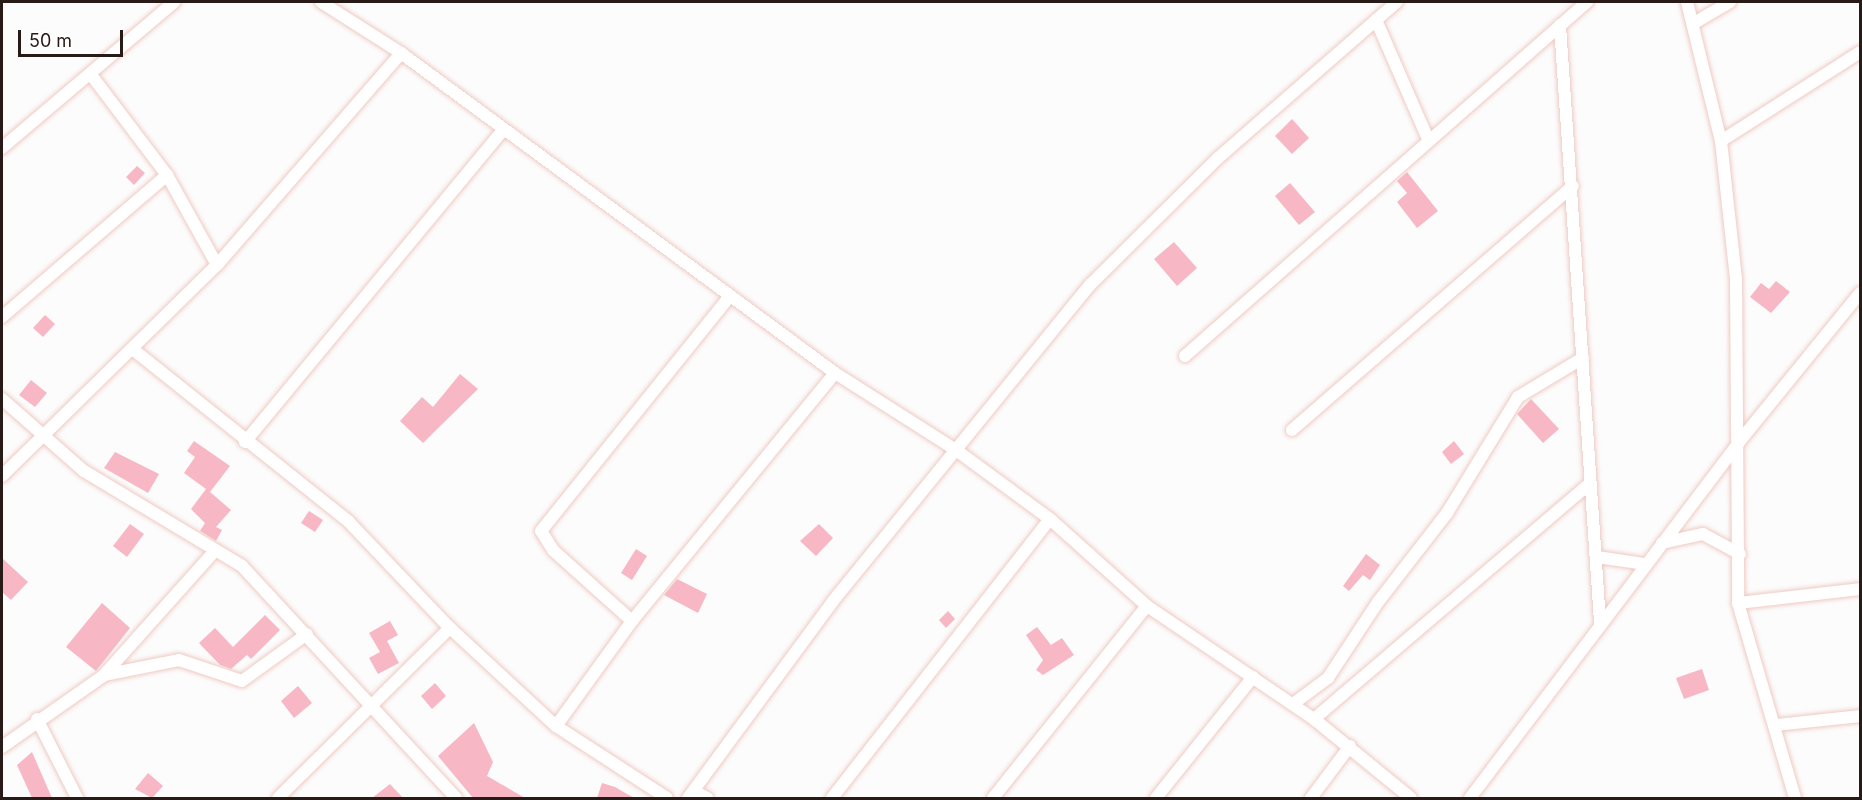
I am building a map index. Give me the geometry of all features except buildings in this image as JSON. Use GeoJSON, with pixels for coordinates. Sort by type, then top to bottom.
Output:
{"type":"FeatureCollection","features":[{"type":"Feature","properties":{"kind":"street"},"geometry":{"type":"LineString","coordinates":[[2,148],[92,76],[174,2]]}},
{"type":"Feature","properties":{"kind":"street"},"geometry":{"type":"LineString","coordinates":[[321,2],[401,53],[835,373],[956,450],[1050,519],[1147,606],[1314,719],[1411,798]]}},
{"type":"Feature","properties":{"kind":"street"},"geometry":{"type":"LineString","coordinates":[[707,798],[691,795],[833,601],[1090,284],[1218,158],[1397,2]]}},
{"type":"Feature","properties":{"kind":"street"},"geometry":{"type":"LineString","coordinates":[[1185,356],[1427,137],[1587,2]]}},
{"type":"Feature","properties":{"kind":"street"},"geometry":{"type":"LineString","coordinates":[[1687,2],[1694,23],[1721,141],[1736,278],[1740,554],[1738,603],[1796,798]]}},
{"type":"Feature","properties":{"kind":"street"},"geometry":{"type":"LineString","coordinates":[[1694,23],[1730,2]]}},
{"type":"Feature","properties":{"kind":"street"},"geometry":{"type":"LineString","coordinates":[[1376,20],[1427,137]]}},
{"type":"Feature","properties":{"kind":"street"},"geometry":{"type":"LineString","coordinates":[[1560,25],[1573,186],[1600,623]]}},
{"type":"Feature","properties":{"kind":"street"},"geometry":{"type":"LineString","coordinates":[[1721,141],[1860,52]]}},
{"type":"Feature","properties":{"kind":"street"},"geometry":{"type":"LineString","coordinates":[[2,476],[44,433],[135,351],[217,265],[401,53]]}},
{"type":"Feature","properties":{"kind":"street"},"geometry":{"type":"LineString","coordinates":[[92,76],[167,175],[217,265]]}},
{"type":"Feature","properties":{"kind":"street"},"geometry":{"type":"LineString","coordinates":[[245,442],[504,129]]}},
{"type":"Feature","properties":{"kind":"street"},"geometry":{"type":"LineString","coordinates":[[2,317],[167,175]]}},
{"type":"Feature","properties":{"kind":"street"},"geometry":{"type":"LineString","coordinates":[[1292,430],[1573,186]]}},
{"type":"Feature","properties":{"kind":"street"},"geometry":{"type":"LineString","coordinates":[[1470,798],[1739,442],[1860,293]]}},
{"type":"Feature","properties":{"kind":"street"},"geometry":{"type":"LineString","coordinates":[[632,621],[553,550],[541,531],[729,297]]}},
{"type":"Feature","properties":{"kind":"street"},"geometry":{"type":"LineString","coordinates":[[135,351],[245,442],[348,521],[450,628],[556,726],[667,798]]}},
{"type":"Feature","properties":{"kind":"street"},"geometry":{"type":"LineString","coordinates":[[1293,704],[1328,678],[1447,513],[1518,397],[1583,358]]}},
{"type":"Feature","properties":{"kind":"street"},"geometry":{"type":"LineString","coordinates":[[556,726],[632,621],[835,373]]}},
{"type":"Feature","properties":{"kind":"street"},"geometry":{"type":"LineString","coordinates":[[2,399],[44,433],[84,471],[213,553],[242,566],[307,634],[368,705],[438,794],[456,798]]}},
{"type":"Feature","properties":{"kind":"street"},"geometry":{"type":"LineString","coordinates":[[1314,719],[1590,483]]}},
{"type":"Feature","properties":{"kind":"street"},"geometry":{"type":"LineString","coordinates":[[832,798],[1050,519]]}},
{"type":"Feature","properties":{"kind":"street"},"geometry":{"type":"LineString","coordinates":[[1662,543],[1703,534],[1740,554]]}},
{"type":"Feature","properties":{"kind":"street"},"geometry":{"type":"LineString","coordinates":[[2,747],[37,719],[102,676],[213,553]]}},
{"type":"Feature","properties":{"kind":"street"},"geometry":{"type":"LineString","coordinates":[[1597,557],[1645,564]]}},
{"type":"Feature","properties":{"kind":"street"},"geometry":{"type":"LineString","coordinates":[[1738,603],[1860,589]]}},
{"type":"Feature","properties":{"kind":"street"},"geometry":{"type":"LineString","coordinates":[[993,798],[1147,606]]}},
{"type":"Feature","properties":{"kind":"street"},"geometry":{"type":"LineString","coordinates":[[278,798],[368,705],[450,628]]}},
{"type":"Feature","properties":{"kind":"street"},"geometry":{"type":"LineString","coordinates":[[102,676],[179,660],[242,681],[307,634]]}},
{"type":"Feature","properties":{"kind":"street"},"geometry":{"type":"LineString","coordinates":[[1156,798],[1253,677]]}},
{"type":"Feature","properties":{"kind":"street"},"geometry":{"type":"LineString","coordinates":[[1776,725],[1860,716]]}},
{"type":"Feature","properties":{"kind":"street"},"geometry":{"type":"LineString","coordinates":[[37,719],[77,798]]}},
{"type":"Feature","properties":{"kind":"street"},"geometry":{"type":"LineString","coordinates":[[1311,798],[1350,746]]}}]}
